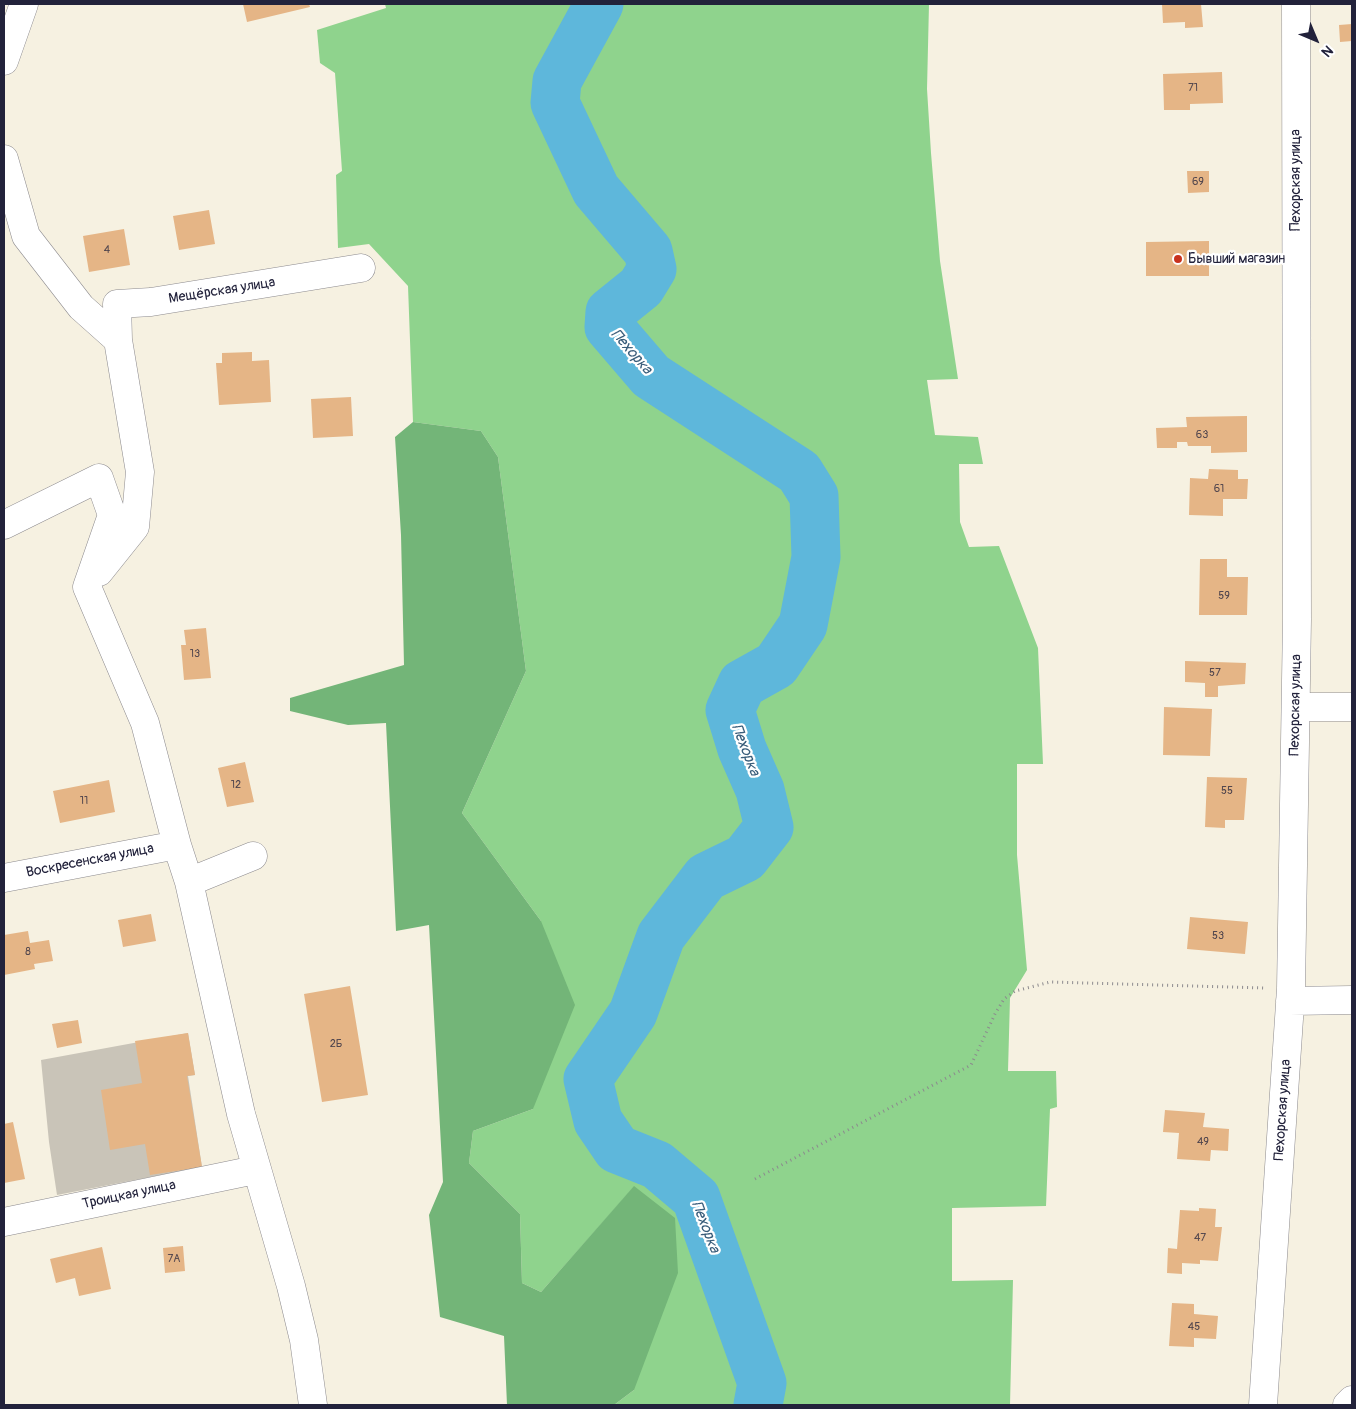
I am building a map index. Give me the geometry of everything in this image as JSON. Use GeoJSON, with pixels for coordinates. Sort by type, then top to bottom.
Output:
{"type":"FeatureCollection","features":[{"type":"Feature","properties":{"kind":"street"},"geometry":{"type":"LineString","coordinates":[[4,47],[8,4]]}},
{"type":"Feature","properties":{"kind":"street"},"geometry":{"type":"LineString","coordinates":[[4,61],[24,4]]}},
{"type":"Feature","properties":{"kind":"street","name":"Пехорская улица"},"geometry":{"type":"LineString","coordinates":[[1263,1405],[1290,995],[1296,706],[1296,4]]}},
{"type":"Feature","properties":{"kind":"street"},"geometry":{"type":"LineString","coordinates":[[4,159],[26,236],[81,307],[118,340],[140,472],[135,527],[87,587]]}},
{"type":"Feature","properties":{"kind":"street","name":"Мещёрская улица"},"geometry":{"type":"LineString","coordinates":[[118,340],[117,304],[230,297],[362,268]]}},
{"type":"Feature","properties":{"kind":"street"},"geometry":{"type":"LineString","coordinates":[[4,525],[100,478],[112,515],[87,587],[145,723],[177,845],[189,882],[255,1170],[291,1286],[304,1340],[312,1405]]}},
{"type":"Feature","properties":{"kind":"street"},"geometry":{"type":"LineString","coordinates":[[1296,706],[1352,707]]}},
{"type":"Feature","properties":{"kind":"street","name":"Воскресенская улица"},"geometry":{"type":"LineString","coordinates":[[4,878],[177,845]]}},
{"type":"Feature","properties":{"kind":"street"},"geometry":{"type":"LineString","coordinates":[[189,882],[253,856]]}},
{"type":"Feature","properties":{"kind":"street"},"geometry":{"type":"LineString","coordinates":[[1290,995],[1352,1000]]}},
{"type":"Feature","properties":{"kind":"street","name":"Троицкая улица"},"geometry":{"type":"LineString","coordinates":[[4,1222],[255,1170]]}},
{"type":"Feature","properties":{"kind":"street"},"geometry":{"type":"LineString","coordinates":[[1347,1405],[1352,1400]]}},
{"type":"Feature","properties":{"kind":"path"},"geometry":{"type":"LineString","coordinates":[[755,1179],[971,1065],[999,1006],[1015,990],[1050,982],[1290,995]]}},
{"type":"Feature","properties":{"kind":"shaded area"},"geometry":{"type":"Polygon","coordinates":[[[188,1033],[195,1075],[188,1076],[202,1167],[57,1195],[49,1142],[41,1060],[188,1033]]]}},
{"type":"Feature","properties":{"kind":"green space"},"geometry":{"type":"Polygon","coordinates":[[[385,4],[929,4],[927,89],[931,153],[940,261],[958,379],[927,380],[935,435],[978,437],[983,464],[959,464],[960,522],[969,547],[999,546],[1038,648],[1043,764],[1017,764],[1017,855],[1027,970],[1010,998],[1008,1071],[1056,1071],[1057,1107],[1050,1109],[1046,1206],[952,1208],[952,1281],[1013,1280],[1010,1405],[614,1405],[634,1390],[634,1187],[541,1292],[522,1283],[520,1214],[469,1163],[473,1131],[533,1109],[541,921],[462,813],[526,671],[498,457],[481,431],[413,422],[408,286],[369,244],[338,248],[336,175],[342,171],[335,73],[320,63],[317,30],[386,8],[385,4]]]}},
{"type":"Feature","properties":{"kind":"green space"},"geometry":{"type":"Polygon","coordinates":[[[413,422],[481,431],[498,457],[526,671],[462,813],[541,921],[575,1005],[533,1109],[473,1131],[469,1163],[520,1214],[522,1283],[541,1292],[634,1186],[675,1218],[678,1273],[634,1390],[614,1405],[507,1405],[504,1336],[440,1317],[429,1215],[443,1182],[429,925],[396,931],[386,723],[348,725],[290,711],[290,698],[404,665],[401,535],[395,437],[413,422]]]}},
{"type":"Feature","properties":{"kind":"building"},"geometry":{"type":"Polygon","coordinates":[[[243,4],[309,4],[310,7],[247,22],[243,4]]]}},
{"type":"Feature","properties":{"kind":"building"},"geometry":{"type":"Polygon","coordinates":[[[1162,4],[1201,4],[1203,27],[1185,28],[1185,22],[1163,23],[1162,4]]]}},
{"type":"Feature","properties":{"kind":"building"},"geometry":{"type":"Polygon","coordinates":[[[1352,24],[1352,41],[1340,42],[1339,25],[1352,24]]]}},
{"type":"Feature","properties":{"kind":"building"},"geometry":{"type":"Polygon","coordinates":[[[1222,72],[1223,103],[1190,104],[1190,110],[1164,110],[1163,74],[1222,72]]]}},
{"type":"Feature","properties":{"kind":"building"},"geometry":{"type":"Polygon","coordinates":[[[1187,171],[1209,171],[1209,192],[1188,193],[1187,171]]]}},
{"type":"Feature","properties":{"kind":"building"},"geometry":{"type":"Polygon","coordinates":[[[209,210],[215,244],[179,250],[173,216],[209,210]]]}},
{"type":"Feature","properties":{"kind":"building"},"geometry":{"type":"Polygon","coordinates":[[[124,229],[130,265],[89,272],[83,236],[124,229]]]}},
{"type":"Feature","properties":{"kind":"building","name":"Бывший магазин"},"geometry":{"type":"Polygon","coordinates":[[[1209,241],[1209,276],[1146,276],[1146,242],[1209,241]]]}},
{"type":"Feature","properties":{"kind":"building"},"geometry":{"type":"Polygon","coordinates":[[[252,352],[252,361],[269,360],[271,402],[219,405],[216,363],[222,363],[222,353],[252,352]]]}},
{"type":"Feature","properties":{"kind":"building"},"geometry":{"type":"Polygon","coordinates":[[[351,397],[353,436],[313,438],[311,399],[351,397]]]}},
{"type":"Feature","properties":{"kind":"building"},"geometry":{"type":"Polygon","coordinates":[[[1247,416],[1247,452],[1211,453],[1211,446],[1188,446],[1187,442],[1177,442],[1177,448],[1157,448],[1156,428],[1187,427],[1186,417],[1247,416]]]}},
{"type":"Feature","properties":{"kind":"building"},"geometry":{"type":"Polygon","coordinates":[[[1209,469],[1238,470],[1238,479],[1248,479],[1247,499],[1223,499],[1223,516],[1189,515],[1190,478],[1208,479],[1209,469]]]}},
{"type":"Feature","properties":{"kind":"building"},"geometry":{"type":"Polygon","coordinates":[[[1200,559],[1227,559],[1227,577],[1248,577],[1247,615],[1199,615],[1200,559]]]}},
{"type":"Feature","properties":{"kind":"building"},"geometry":{"type":"Polygon","coordinates":[[[206,628],[211,678],[184,680],[181,645],[186,645],[184,630],[206,628]]]}},
{"type":"Feature","properties":{"kind":"building"},"geometry":{"type":"Polygon","coordinates":[[[1185,661],[1246,663],[1245,684],[1218,686],[1218,697],[1205,697],[1205,683],[1185,682],[1185,661]]]}},
{"type":"Feature","properties":{"kind":"building"},"geometry":{"type":"Polygon","coordinates":[[[1164,707],[1212,709],[1210,756],[1163,755],[1164,707]]]}},
{"type":"Feature","properties":{"kind":"building"},"geometry":{"type":"Polygon","coordinates":[[[245,762],[254,802],[227,807],[218,768],[245,762]]]}},
{"type":"Feature","properties":{"kind":"building"},"geometry":{"type":"Polygon","coordinates":[[[1207,777],[1247,778],[1244,820],[1225,820],[1225,828],[1205,827],[1207,777]]]}},
{"type":"Feature","properties":{"kind":"building"},"geometry":{"type":"Polygon","coordinates":[[[109,780],[115,812],[60,823],[53,791],[109,780]]]}},
{"type":"Feature","properties":{"kind":"building"},"geometry":{"type":"Polygon","coordinates":[[[151,914],[156,941],[123,947],[118,920],[151,914]]]}},
{"type":"Feature","properties":{"kind":"building"},"geometry":{"type":"Polygon","coordinates":[[[1190,917],[1248,922],[1245,954],[1187,949],[1190,917]]]}},
{"type":"Feature","properties":{"kind":"building"},"geometry":{"type":"Polygon","coordinates":[[[28,931],[30,943],[49,940],[53,961],[34,964],[35,969],[4,975],[4,935],[28,931]]]}},
{"type":"Feature","properties":{"kind":"building"},"geometry":{"type":"Polygon","coordinates":[[[350,986],[368,1095],[322,1102],[304,994],[350,986]]]}},
{"type":"Feature","properties":{"kind":"building"},"geometry":{"type":"Polygon","coordinates":[[[78,1020],[82,1043],[57,1048],[52,1024],[78,1020]]]}},
{"type":"Feature","properties":{"kind":"building"},"geometry":{"type":"Polygon","coordinates":[[[188,1033],[195,1075],[187,1076],[202,1167],[150,1175],[145,1144],[110,1150],[101,1090],[142,1083],[135,1041],[188,1033]]]}},
{"type":"Feature","properties":{"kind":"building"},"geometry":{"type":"Polygon","coordinates":[[[1165,1110],[1205,1113],[1203,1127],[1229,1129],[1228,1151],[1211,1150],[1210,1161],[1177,1159],[1179,1133],[1163,1132],[1165,1110]]]}},
{"type":"Feature","properties":{"kind":"building"},"geometry":{"type":"Polygon","coordinates":[[[13,1122],[25,1179],[4,1183],[4,1124],[13,1122]]]}},
{"type":"Feature","properties":{"kind":"building"},"geometry":{"type":"Polygon","coordinates":[[[1199,1208],[1216,1209],[1215,1227],[1222,1227],[1218,1261],[1200,1260],[1200,1264],[1182,1263],[1182,1274],[1167,1273],[1168,1248],[1177,1249],[1180,1210],[1199,1211],[1199,1208]]]}},
{"type":"Feature","properties":{"kind":"building"},"geometry":{"type":"Polygon","coordinates":[[[183,1246],[185,1271],[165,1273],[163,1248],[183,1246]]]}},
{"type":"Feature","properties":{"kind":"building"},"geometry":{"type":"Polygon","coordinates":[[[102,1247],[111,1289],[79,1296],[75,1278],[56,1283],[50,1259],[102,1247]]]}},
{"type":"Feature","properties":{"kind":"building"},"geometry":{"type":"Polygon","coordinates":[[[1172,1303],[1194,1304],[1194,1314],[1218,1316],[1216,1339],[1194,1338],[1194,1347],[1169,1346],[1172,1303]]]}},
{"type":"Feature","properties":{"kind":"waterway","name":"Пехорка"},"geometry":{"type":"LineString","coordinates":[[599,4],[557,81],[555,103],[596,190],[648,251],[652,269],[641,287],[610,312],[609,327],[651,376],[799,472],[814,496],[816,557],[803,625],[776,665],[742,684],[730,710],[742,749],[760,790],[769,827],[745,858],[706,877],[661,936],[633,1013],[588,1079],[598,1121],[617,1149],[657,1165],[696,1198],[762,1383],[758,1405]]}},
{"type":"Feature","properties":{"kind":"place","name":"Бывший магазин"},"geometry":{"type":"Point","coordinates":[1178,259]}}]}
